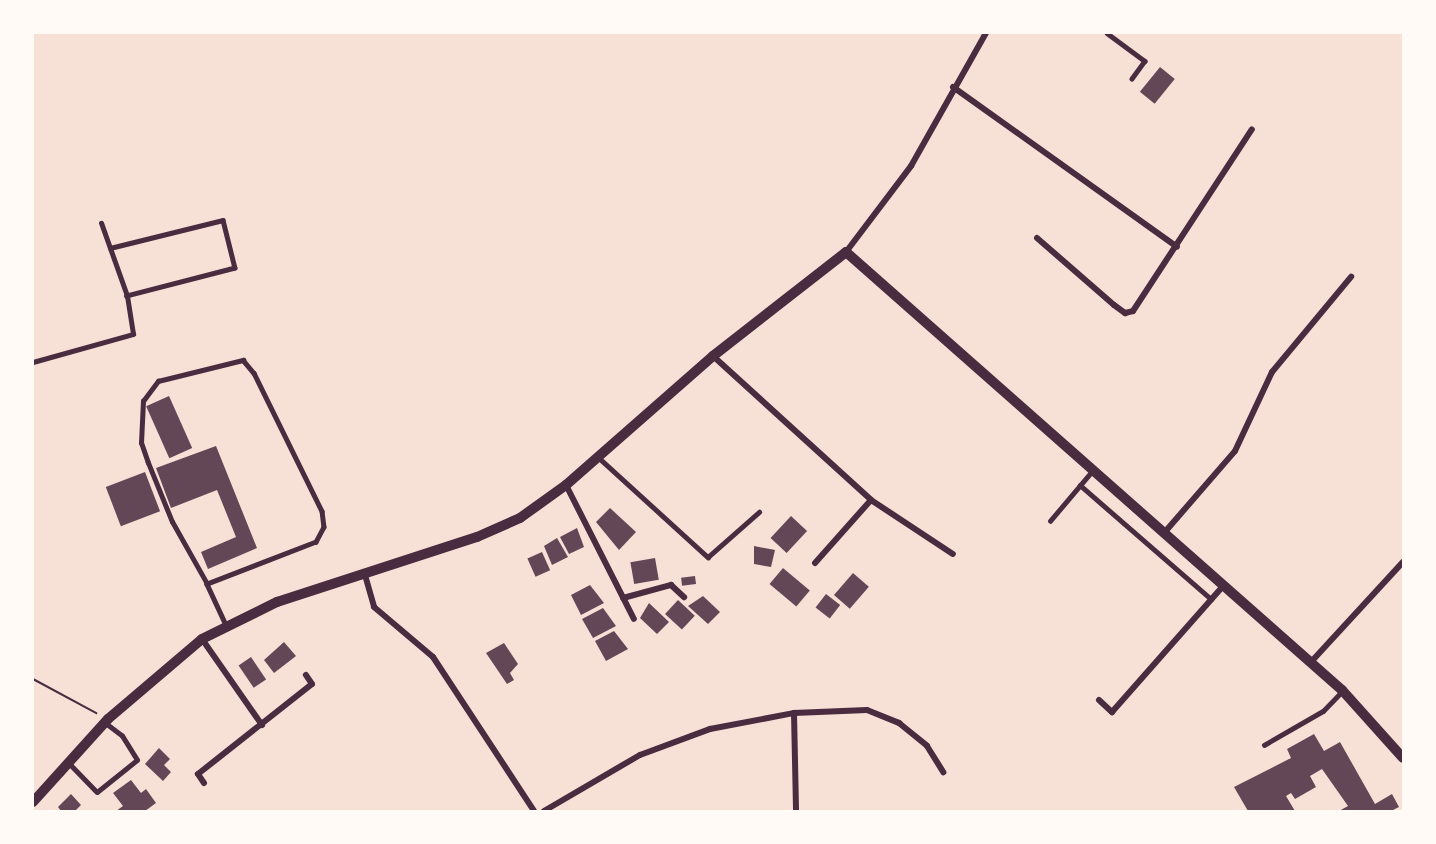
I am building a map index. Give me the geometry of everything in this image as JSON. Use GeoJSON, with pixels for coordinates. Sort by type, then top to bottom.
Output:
{"type":"FeatureCollection","features":[{"type":"Feature","properties":{"kind":"street"},"geometry":{"type":"LineString","coordinates":[[33,802],[106,721],[202,639],[226,625],[277,602],[365,575],[488,532],[520,518],[566,485],[713,356],[846,252],[911,166],[953,87],[986,33]]}},
{"type":"Feature","properties":{"kind":"street"},"geometry":{"type":"LineString","coordinates":[[953,87],[1177,247]]}},
{"type":"Feature","properties":{"kind":"street"},"geometry":{"type":"LineString","coordinates":[[1037,238],[1114,305],[1125,313],[1133,311],[1177,247],[1252,129]]}},
{"type":"Feature","properties":{"kind":"street"},"geometry":{"type":"LineString","coordinates":[[846,252],[1342,690],[1403,758]]}},
{"type":"Feature","properties":{"kind":"street"},"geometry":{"type":"LineString","coordinates":[[1164,533],[1235,451],[1272,372],[1351,278]]}},
{"type":"Feature","properties":{"kind":"street"},"geometry":{"type":"LineString","coordinates":[[713,356],[871,500],[953,554]]}},
{"type":"Feature","properties":{"kind":"street"},"geometry":{"type":"LineString","coordinates":[[566,485],[634,619]]}},
{"type":"Feature","properties":{"kind":"street"},"geometry":{"type":"LineString","coordinates":[[815,563],[871,500]]}},
{"type":"Feature","properties":{"kind":"street"},"geometry":{"type":"LineString","coordinates":[[1311,662],[1403,562]]}},
{"type":"Feature","properties":{"kind":"street"},"geometry":{"type":"LineString","coordinates":[[365,575],[374,607],[433,657],[534,811]]}},
{"type":"Feature","properties":{"kind":"street"},"geometry":{"type":"LineString","coordinates":[[623,598],[671,585],[684,597]]}},
{"type":"Feature","properties":{"kind":"street"},"geometry":{"type":"LineString","coordinates":[[1099,700],[1113,711],[1224,585]]}},
{"type":"Feature","properties":{"kind":"street"},"geometry":{"type":"LineString","coordinates":[[202,639],[262,725]]}},
{"type":"Feature","properties":{"kind":"street"},"geometry":{"type":"LineString","coordinates":[[204,783],[198,774],[312,684],[306,675]]}},
{"type":"Feature","properties":{"kind":"street"},"geometry":{"type":"LineString","coordinates":[[543,811],[640,755],[710,729],[794,713],[867,710],[906,729],[927,746],[943,772]]}},
{"type":"Feature","properties":{"kind":"street"},"geometry":{"type":"LineString","coordinates":[[794,713],[796,811]]}},
{"type":"Feature","properties":{"kind":"lane"},"geometry":{"type":"LineString","coordinates":[[1107,33],[1145,61],[1132,79]]}},
{"type":"Feature","properties":{"kind":"lane"},"geometry":{"type":"LineString","coordinates":[[110,248],[223,220],[235,268],[127,296]]}},
{"type":"Feature","properties":{"kind":"lane"},"geometry":{"type":"LineString","coordinates":[[33,362],[133,334],[127,296],[101,223]]}},
{"type":"Feature","properties":{"kind":"lane"},"geometry":{"type":"LineString","coordinates":[[207,584],[316,542],[324,527],[322,511],[254,373],[243,360],[158,381],[143,401],[141,443],[148,463],[172,522],[207,584],[226,625]]}},
{"type":"Feature","properties":{"kind":"lane"},"geometry":{"type":"LineString","coordinates":[[598,457],[708,557],[759,512]]}},
{"type":"Feature","properties":{"kind":"lane"},"geometry":{"type":"LineString","coordinates":[[1050,520],[1093,470]]}},
{"type":"Feature","properties":{"kind":"lane"},"geometry":{"type":"LineString","coordinates":[[1080,485],[1211,599]]}},
{"type":"Feature","properties":{"kind":"lane"},"geometry":{"type":"LineString","coordinates":[[1264,746],[1323,711],[1342,690]]}},
{"type":"Feature","properties":{"kind":"lane"},"geometry":{"type":"LineString","coordinates":[[69,763],[98,792],[137,760],[122,736],[106,721]]}},
{"type":"Feature","properties":{"kind":"path"},"geometry":{"type":"LineString","coordinates":[[33,679],[106,721]]}},
{"type":"Feature","properties":{"kind":"building"},"geometry":{"type":"Polygon","coordinates":[[[1160,67],[1175,79],[1155,104],[1140,92],[1160,67]]]}},
{"type":"Feature","properties":{"kind":"building"},"geometry":{"type":"Polygon","coordinates":[[[169,396],[192,448],[169,458],[146,406],[169,396]]]}},
{"type":"Feature","properties":{"kind":"building"},"geometry":{"type":"Polygon","coordinates":[[[216,446],[257,548],[208,569],[201,552],[236,537],[217,490],[171,508],[156,468],[216,446]]]}},
{"type":"Feature","properties":{"kind":"building"},"geometry":{"type":"Polygon","coordinates":[[[145,472],[160,511],[121,526],[106,487],[145,472]]]}},
{"type":"Feature","properties":{"kind":"building"},"geometry":{"type":"Polygon","coordinates":[[[610,508],[636,532],[619,550],[596,522],[610,508]]]}},
{"type":"Feature","properties":{"kind":"building"},"geometry":{"type":"Polygon","coordinates":[[[791,516],[807,531],[787,553],[771,538],[791,516]]]}},
{"type":"Feature","properties":{"kind":"building"},"geometry":{"type":"Polygon","coordinates":[[[577,528],[584,547],[569,554],[560,537],[577,528]]]}},
{"type":"Feature","properties":{"kind":"building"},"geometry":{"type":"Polygon","coordinates":[[[557,538],[568,557],[552,565],[544,546],[557,538]]]}},
{"type":"Feature","properties":{"kind":"building"},"geometry":{"type":"Polygon","coordinates":[[[754,546],[775,550],[771,567],[754,564],[754,546]]]}},
{"type":"Feature","properties":{"kind":"building"},"geometry":{"type":"Polygon","coordinates":[[[542,552],[550,570],[536,577],[527,559],[542,552]]]}},
{"type":"Feature","properties":{"kind":"building"},"geometry":{"type":"Polygon","coordinates":[[[655,558],[659,580],[634,584],[630,562],[655,558]]]}},
{"type":"Feature","properties":{"kind":"building"},"geometry":{"type":"Polygon","coordinates":[[[783,568],[810,590],[796,607],[770,584],[783,568]]]}},
{"type":"Feature","properties":{"kind":"building"},"geometry":{"type":"Polygon","coordinates":[[[853,573],[869,587],[850,609],[834,595],[853,573]]]}},
{"type":"Feature","properties":{"kind":"building"},"geometry":{"type":"Polygon","coordinates":[[[695,576],[696,584],[682,586],[681,578],[695,576]]]}},
{"type":"Feature","properties":{"kind":"building"},"geometry":{"type":"Polygon","coordinates":[[[590,585],[604,603],[581,615],[571,595],[590,585]]]}},
{"type":"Feature","properties":{"kind":"building"},"geometry":{"type":"Polygon","coordinates":[[[826,594],[840,605],[830,618],[816,607],[826,594]]]}},
{"type":"Feature","properties":{"kind":"building"},"geometry":{"type":"Polygon","coordinates":[[[703,596],[720,612],[708,624],[688,606],[703,596]]]}},
{"type":"Feature","properties":{"kind":"building"},"geometry":{"type":"Polygon","coordinates":[[[678,600],[695,616],[682,630],[665,614],[678,600]]]}},
{"type":"Feature","properties":{"kind":"building"},"geometry":{"type":"Polygon","coordinates":[[[649,603],[669,622],[657,634],[640,618],[649,603]]]}},
{"type":"Feature","properties":{"kind":"building"},"geometry":{"type":"Polygon","coordinates":[[[603,608],[616,626],[593,638],[582,619],[603,608]]]}},
{"type":"Feature","properties":{"kind":"building"},"geometry":{"type":"Polygon","coordinates":[[[614,631],[628,649],[606,661],[595,641],[614,631]]]}},
{"type":"Feature","properties":{"kind":"building"},"geometry":{"type":"Polygon","coordinates":[[[284,642],[296,656],[274,673],[264,660],[284,642]]]}},
{"type":"Feature","properties":{"kind":"building"},"geometry":{"type":"Polygon","coordinates":[[[504,643],[518,664],[510,673],[514,680],[507,684],[486,653],[504,643]]]}},
{"type":"Feature","properties":{"kind":"building"},"geometry":{"type":"Polygon","coordinates":[[[251,657],[266,679],[254,688],[239,665],[251,657]]]}},
{"type":"Feature","properties":{"kind":"building"},"geometry":{"type":"Polygon","coordinates":[[[1314,734],[1324,751],[1340,742],[1375,804],[1392,794],[1399,807],[1391,811],[1339,811],[1348,806],[1322,769],[1310,776],[1316,787],[1295,799],[1291,793],[1286,796],[1295,811],[1248,811],[1234,787],[1291,758],[1287,749],[1314,734]]]}},
{"type":"Feature","properties":{"kind":"building"},"geometry":{"type":"Polygon","coordinates":[[[159,748],[170,759],[164,765],[171,772],[163,781],[145,764],[159,748]]]}},
{"type":"Feature","properties":{"kind":"building"},"geometry":{"type":"Polygon","coordinates":[[[131,780],[141,793],[146,789],[156,803],[145,811],[116,811],[123,806],[113,793],[131,780]]]}},
{"type":"Feature","properties":{"kind":"building"},"geometry":{"type":"Polygon","coordinates":[[[71,794],[81,805],[75,811],[61,811],[58,807],[71,794]]]}}]}
